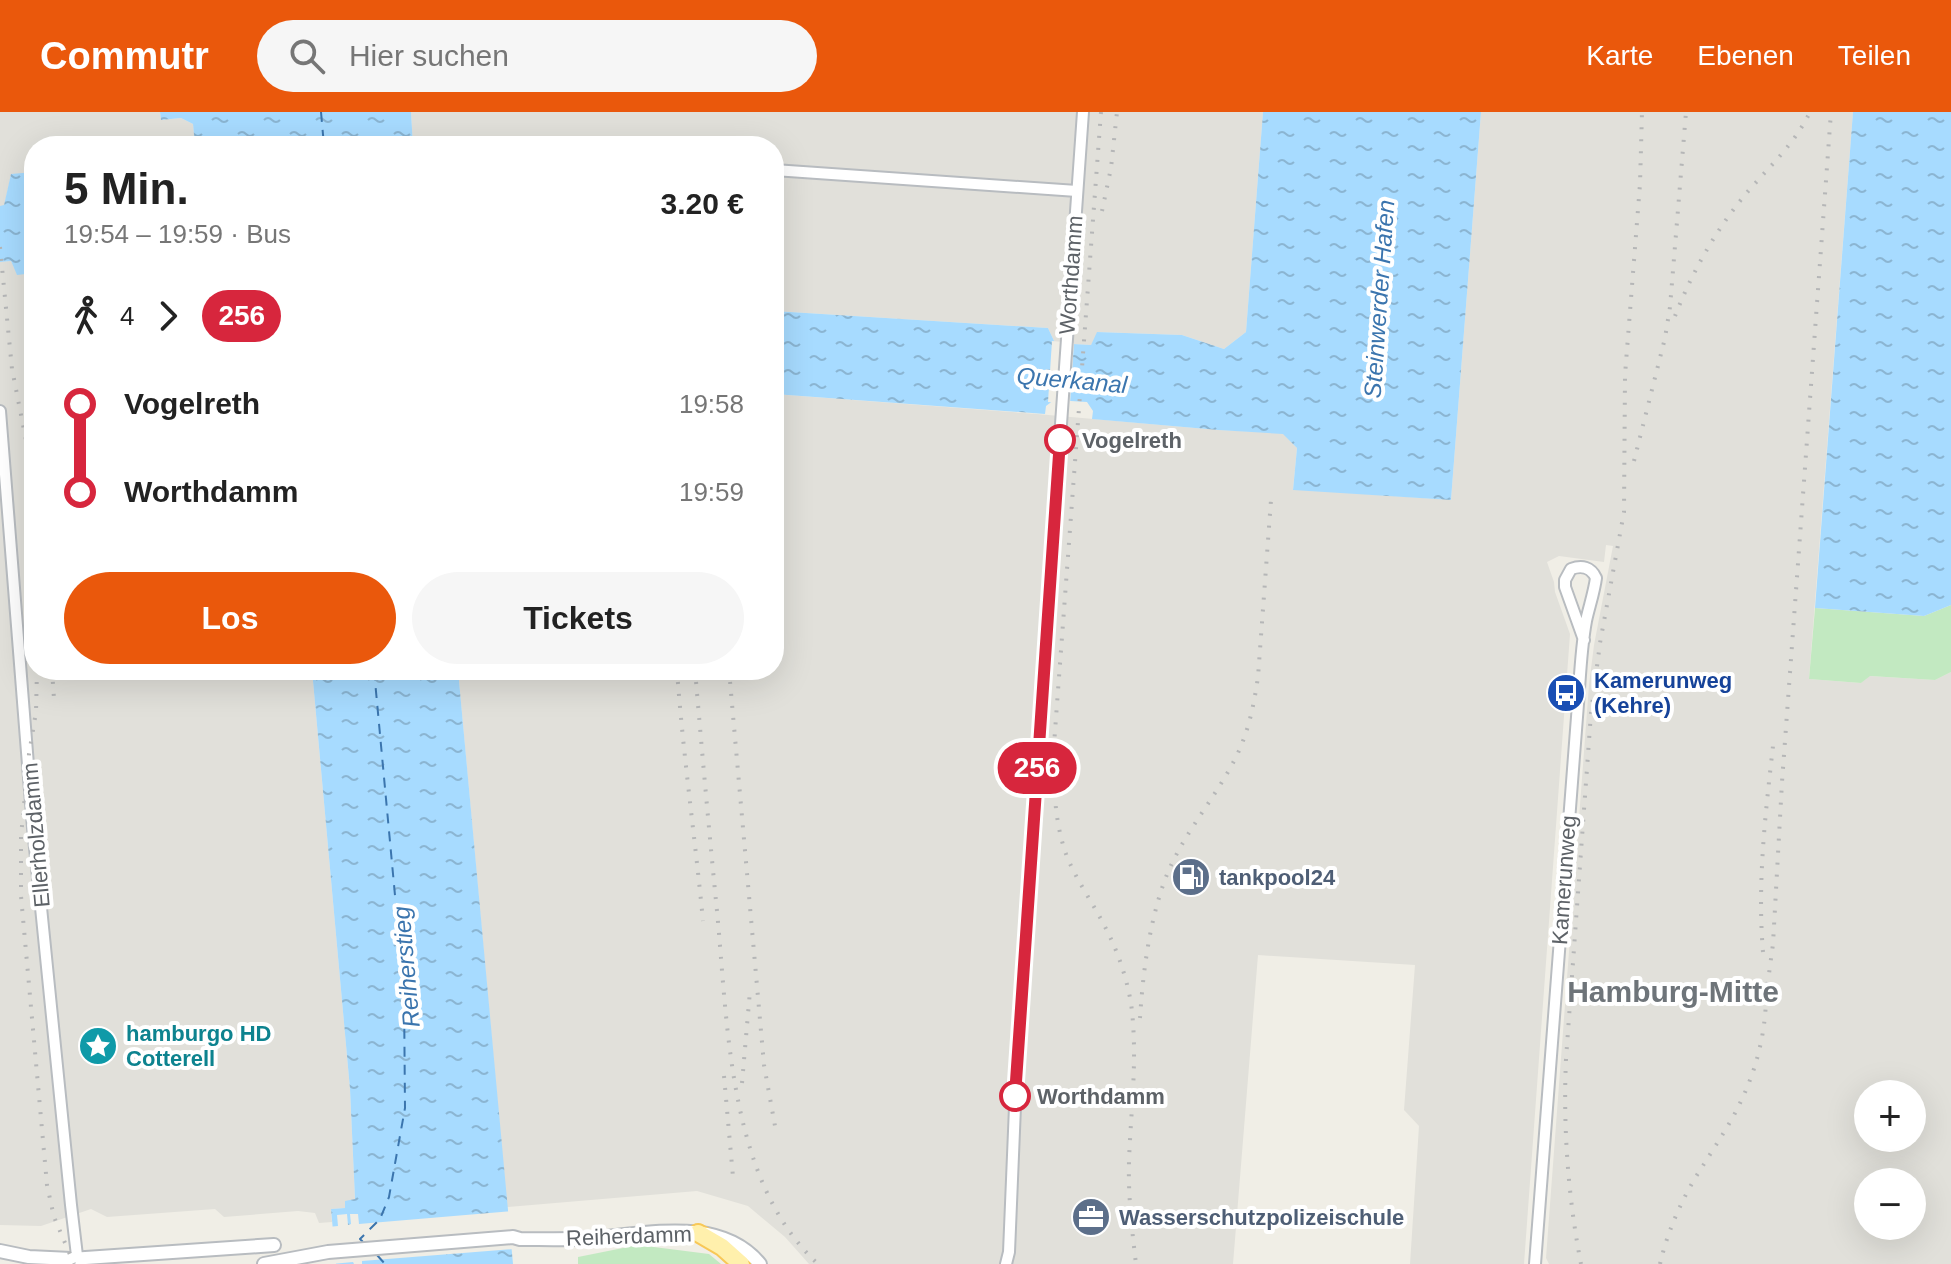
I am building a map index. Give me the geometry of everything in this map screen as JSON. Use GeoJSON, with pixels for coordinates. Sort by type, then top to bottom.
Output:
{"type":"FeatureCollection","features":[{"type":"Feature","properties":{"kind":"main road"},"geometry":{"type":"LineString","coordinates":[[698,1233],[722,1247],[741,1264]]}},
{"type":"Feature","properties":{"kind":"street","name":"Worthdamm"},"geometry":{"type":"LineString","coordinates":[[1009,1264],[1018,1034],[1083,112]]}},
{"type":"Feature","properties":{"kind":"street"},"geometry":{"type":"LineString","coordinates":[[784,171],[1077,191]]}},
{"type":"Feature","properties":{"kind":"street","name":"Ellerholzdamm"},"geometry":{"type":"LineString","coordinates":[[0,411],[33,828],[75,1261]]}},
{"type":"Feature","properties":{"kind":"street","name":"Kamerunweg"},"geometry":{"type":"LineString","coordinates":[[1535,1264],[1571,786],[1584,640],[1596,578],[1589,568],[1580,567],[1571,569],[1565,587],[1584,640]]}},
{"type":"Feature","properties":{"kind":"street","name":"Reiherdamm"},"geometry":{"type":"LineString","coordinates":[[264,1264],[328,1252],[513,1237],[592,1238],[658,1233],[698,1233],[722,1237],[745,1249],[760,1264]]}},
{"type":"Feature","properties":{"kind":"street"},"geometry":{"type":"LineString","coordinates":[[0,1251],[75,1261],[274,1245]]}},
{"type":"Feature","properties":{"kind":"shaded area"},"geometry":{"type":"Polygon","coordinates":[[[0,112],[160,112],[161,120],[181,118],[193,124],[194,136],[24,136],[24,173],[11,175],[4,206],[0,206],[0,112]]]}},
{"type":"Feature","properties":{"kind":"shaded area"},"geometry":{"type":"Polygon","coordinates":[[[411,112],[1263,112],[1246,332],[1224,349],[1182,335],[1098,332],[1091,345],[1055,343],[1048,328],[784,312],[784,136],[412,136],[411,112]]]}},
{"type":"Feature","properties":{"kind":"shaded area"},"geometry":{"type":"Polygon","coordinates":[[[1481,112],[1853,112],[1809,679],[1861,683],[1869,676],[1935,680],[1951,672],[1951,1264],[1549,1264],[1546,1258],[1589,685],[1613,546],[1606,545],[1604,562],[1559,556],[1547,562],[1570,634],[1524,1264],[1410,1264],[1419,1126],[1404,1110],[1415,965],[1258,955],[1233,1264],[809,1264],[785,1237],[748,1206],[697,1191],[507,1207],[459,680],[784,680],[784,395],[1283,433],[1297,448],[1293,489],[1451,500],[1481,112]]]}},
{"type":"Feature","properties":{"kind":"shaded area"},"geometry":{"type":"Polygon","coordinates":[[[11,261],[17,274],[24,274],[24,680],[313,680],[350,1089],[355,1200],[345,1208],[331,1209],[332,1222],[319,1223],[315,1213],[298,1211],[224,1217],[215,1209],[107,1217],[91,1209],[41,1226],[0,1225],[0,262],[11,261]]]}},
{"type":"Feature","properties":{"kind":"green space"},"geometry":{"type":"Polygon","coordinates":[[[1951,605],[1951,672],[1935,680],[1870,676],[1861,683],[1809,679],[1815,608],[1924,616],[1951,605]]]}},
{"type":"Feature","properties":{"kind":"green space"},"geometry":{"type":"Polygon","coordinates":[[[638,1245],[709,1254],[721,1264],[578,1264],[578,1257],[638,1245]]]}},
{"type":"Feature","properties":{"kind":"water"},"geometry":{"type":"Polygon","coordinates":[[[160,112],[411,112],[412,136],[194,136],[193,124],[181,118],[161,120],[160,112]]]}},
{"type":"Feature","properties":{"kind":"water"},"geometry":{"type":"Polygon","coordinates":[[[1263,112],[1481,112],[1451,500],[1293,490],[1297,448],[1283,434],[1092,419],[1093,411],[1087,402],[1054,400],[1046,406],[1045,414],[784,395],[784,312],[1048,328],[1055,343],[1091,345],[1097,332],[1182,335],[1224,349],[1246,332],[1263,112]]]}},
{"type":"Feature","properties":{"kind":"water"},"geometry":{"type":"Polygon","coordinates":[[[1853,112],[1951,112],[1951,605],[1924,616],[1815,608],[1853,112]]]}},
{"type":"Feature","properties":{"kind":"water"},"geometry":{"type":"Polygon","coordinates":[[[24,173],[24,274],[17,275],[11,261],[0,262],[0,206],[4,205],[11,174],[24,173]]]}},
{"type":"Feature","properties":{"kind":"water","name":"Reiherstieg"},"geometry":{"type":"Polygon","coordinates":[[[313,680],[459,680],[513,1264],[336,1264],[331,1209],[345,1208],[345,1201],[355,1199],[350,1089],[313,680]]]}},
{"type":"Feature","properties":{"kind":"pier"},"geometry":{"type":"Polygon","coordinates":[[[1052,341],[1074,343],[1070,404],[1048,402],[1052,341]]]}},
{"type":"Feature","properties":{"kind":"pier"},"geometry":{"type":"Polygon","coordinates":[[[512,1211],[516,1253],[514,1249],[362,1261],[362,1264],[332,1264],[328,1227],[338,1226],[337,1215],[347,1214],[348,1225],[351,1224],[350,1214],[358,1214],[359,1224],[512,1211]]]}},
{"type":"Feature","properties":{"kind":"ferry route"},"geometry":{"type":"LineString","coordinates":[[321,112],[323,136]]}},
{"type":"Feature","properties":{"kind":"ferry route"},"geometry":{"type":"LineString","coordinates":[[363,1242],[360,1239],[380,1219],[389,1197],[405,1108],[404,992],[375,680]]}},
{"type":"Feature","properties":{"kind":"ferry route"},"geometry":{"type":"LineString","coordinates":[[377,1255],[385,1264]]}},
{"type":"Feature","properties":{"kind":"railway"},"geometry":{"type":"LineString","coordinates":[[1101,112],[1053,758],[1057,818],[1062,842],[1074,872],[1113,943],[1131,1003],[1134,1062],[1129,1174],[1136,1264]]}},
{"type":"Feature","properties":{"kind":"railway"},"geometry":{"type":"LineString","coordinates":[[1102,211],[1111,168],[1117,112]]}},
{"type":"Feature","properties":{"kind":"railway"},"geometry":{"type":"LineString","coordinates":[[1581,1264],[1568,1162],[1566,1059],[1591,713],[1600,643],[1624,512],[1625,375],[1640,184],[1642,112]]}},
{"type":"Feature","properties":{"kind":"railway"},"geometry":{"type":"LineString","coordinates":[[1634,461],[1670,307],[1686,112]]}},
{"type":"Feature","properties":{"kind":"railway"},"geometry":{"type":"LineString","coordinates":[[1675,316],[1698,265],[1717,233],[1738,203],[1790,143],[1810,112]]}},
{"type":"Feature","properties":{"kind":"railway"},"geometry":{"type":"LineString","coordinates":[[1766,996],[1773,944],[1831,112]]}},
{"type":"Feature","properties":{"kind":"railway"},"geometry":{"type":"LineString","coordinates":[[0,247],[12,369],[24,430]]}},
{"type":"Feature","properties":{"kind":"railway"},"geometry":{"type":"LineString","coordinates":[[1140,1018],[1148,944],[1168,872],[1237,755],[1250,717],[1258,677],[1271,500]]}},
{"type":"Feature","properties":{"kind":"railway"},"geometry":{"type":"LineString","coordinates":[[37,680],[36,712],[21,836],[21,896],[47,1185],[54,1217],[74,1264]]}},
{"type":"Feature","properties":{"kind":"railway"},"geometry":{"type":"LineString","coordinates":[[53,680],[54,699]]}},
{"type":"Feature","properties":{"kind":"railway"},"geometry":{"type":"LineString","coordinates":[[678,680],[703,921]]}},
{"type":"Feature","properties":{"kind":"railway"},"geometry":{"type":"LineString","coordinates":[[696,680],[725,1003],[738,1100],[749,1146],[766,1190],[788,1230],[818,1264]]}},
{"type":"Feature","properties":{"kind":"railway"},"geometry":{"type":"LineString","coordinates":[[730,680],[764,1065],[775,1126]]}},
{"type":"Feature","properties":{"kind":"railway"},"geometry":{"type":"LineString","coordinates":[[1763,952],[1762,871],[1774,737]]}},
{"type":"Feature","properties":{"kind":"railway"},"geometry":{"type":"LineString","coordinates":[[1660,1264],[1683,1200],[1747,1088],[1763,1031],[1766,988]]}},
{"type":"Feature","properties":{"kind":"railway"},"geometry":{"type":"LineString","coordinates":[[742,1083],[750,991]]}},
{"type":"Feature","properties":{"kind":"railway"},"geometry":{"type":"LineString","coordinates":[[724,1076],[733,1177]]}},
{"type":"Feature","properties":{"kind":"bus line","name":"256"},"geometry":{"type":"LineString","coordinates":[[1015,1096],[1060,440]]}},
{"type":"Feature","properties":{"kind":"place","name":"Vogelreth"},"geometry":{"type":"Point","coordinates":[1060,440]}},
{"type":"Feature","properties":{"kind":"place","name":"Kamerunweg (Kehre)"},"geometry":{"type":"Point","coordinates":[1566,693]}},
{"type":"Feature","properties":{"kind":"place","name":"tankpool24"},"geometry":{"type":"Point","coordinates":[1191,877]}},
{"type":"Feature","properties":{"kind":"place","name":"hamburgo HD Cotterell"},"geometry":{"type":"Point","coordinates":[98,1046]}},
{"type":"Feature","properties":{"kind":"place","name":"Worthdamm"},"geometry":{"type":"Point","coordinates":[1015,1096]}},
{"type":"Feature","properties":{"kind":"place","name":"Wasserschutzpolizeischule"},"geometry":{"type":"Point","coordinates":[1091,1217]}},
{"type":"Feature","properties":{"kind":"district","name":"Hamburg-Mitte"},"geometry":{"type":"Point","coordinates":[1673,991]}},
{"type":"Feature","properties":{"kind":"water label","name":"Steinwerder Hafen"},"geometry":{"type":"Point","coordinates":[1379,299]}},
{"type":"Feature","properties":{"kind":"water label","name":"Querkanal"},"geometry":{"type":"Point","coordinates":[1072,380]}}]}
